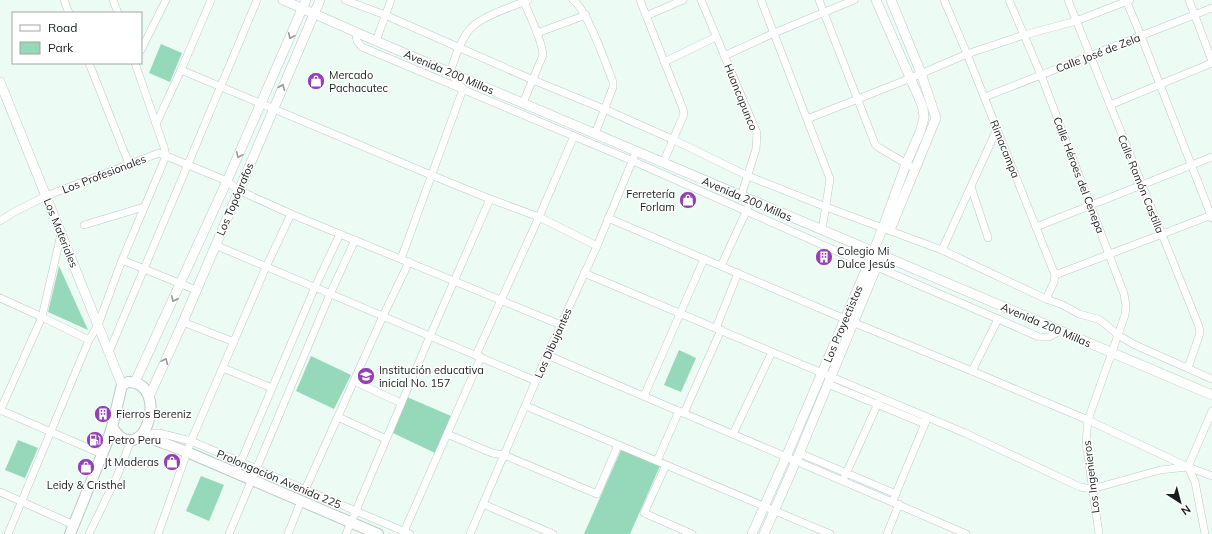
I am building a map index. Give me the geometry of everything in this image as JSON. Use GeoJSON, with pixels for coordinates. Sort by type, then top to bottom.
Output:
{"type":"FeatureCollection","features":[{"type":"Feature","properties":{"kind":"main road","name":"Avenida 200 Millas"},"geometry":{"type":"LineString","coordinates":[[283,0],[304,4],[313,14],[595,134],[634,156],[663,163],[1212,395]]}},
{"type":"Feature","properties":{"kind":"main road","name":"Los Topógrafos"},"geometry":{"type":"LineString","coordinates":[[149,397],[183,322],[320,0]]}},
{"type":"Feature","properties":{"kind":"main road","name":"Los Proyectistas"},"geometry":{"type":"LineString","coordinates":[[752,534],[822,373],[849,321],[877,254],[887,229],[906,164],[920,132],[924,118],[923,108],[876,0]]}},
{"type":"Feature","properties":{"kind":"main road"},"geometry":{"type":"LineString","coordinates":[[887,229],[915,169],[936,118],[921,74],[891,0]]}},
{"type":"Feature","properties":{"kind":"main road","name":"Los Topógrafos"},"geometry":{"type":"LineString","coordinates":[[135,382],[228,181],[304,4]]}},
{"type":"Feature","properties":{"kind":"main road","name":"Los Materiales"},"geometry":{"type":"LineString","coordinates":[[0,82],[122,385]]}},
{"type":"Feature","properties":{"kind":"main road"},"geometry":{"type":"LineString","coordinates":[[764,534],[830,380],[849,321]]}},
{"type":"Feature","properties":{"kind":"main road"},"geometry":{"type":"LineString","coordinates":[[72,530],[112,427],[122,385],[128,382],[135,382],[146,390],[149,397],[151,410],[145,436],[138,439],[117,443],[102,454]]}},
{"type":"Feature","properties":{"kind":"main road"},"geometry":{"type":"LineString","coordinates":[[112,427],[120,438],[128,440]]}},
{"type":"Feature","properties":{"kind":"main road","name":"Prolongación Avenida 225"},"geometry":{"type":"LineString","coordinates":[[145,436],[187,452],[378,534]]}},
{"type":"Feature","properties":{"kind":"street"},"geometry":{"type":"LineString","coordinates":[[64,0],[69,12]]}},
{"type":"Feature","properties":{"kind":"street"},"geometry":{"type":"LineString","coordinates":[[113,0],[118,12]]}},
{"type":"Feature","properties":{"kind":"street"},"geometry":{"type":"LineString","coordinates":[[142,48],[166,0]]}},
{"type":"Feature","properties":{"kind":"street"},"geometry":{"type":"LineString","coordinates":[[156,124],[181,70],[210,0]]}},
{"type":"Feature","properties":{"kind":"street"},"geometry":{"type":"LineString","coordinates":[[109,352],[257,0]]}},
{"type":"Feature","properties":{"kind":"street"},"geometry":{"type":"LineString","coordinates":[[345,0],[386,15],[533,80],[604,109],[674,140],[748,176],[942,250],[1046,299],[1063,305],[1079,314],[1098,319],[1118,335],[1133,344],[1212,379]]}},
{"type":"Feature","properties":{"kind":"street"},"geometry":{"type":"LineString","coordinates":[[376,41],[391,0]]}},
{"type":"Feature","properties":{"kind":"street"},"geometry":{"type":"LineString","coordinates":[[573,0],[577,2],[586,15],[613,82],[613,87],[595,134]]}},
{"type":"Feature","properties":{"kind":"street"},"geometry":{"type":"LineString","coordinates":[[640,0],[684,114],[663,163]]}},
{"type":"Feature","properties":{"kind":"street"},"geometry":{"type":"LineString","coordinates":[[646,16],[683,0]]}},
{"type":"Feature","properties":{"kind":"street","name":"Huancapunco"},"geometry":{"type":"LineString","coordinates":[[701,0],[757,133],[756,149],[741,196]]}},
{"type":"Feature","properties":{"kind":"street"},"geometry":{"type":"LineString","coordinates":[[761,0],[830,179],[822,230]]}},
{"type":"Feature","properties":{"kind":"street"},"geometry":{"type":"LineString","coordinates":[[819,0],[874,144],[915,169]]}},
{"type":"Feature","properties":{"kind":"street"},"geometry":{"type":"LineString","coordinates":[[724,56],[774,33],[854,0]]}},
{"type":"Feature","properties":{"kind":"street","name":"Rimacampa"},"geometry":{"type":"LineString","coordinates":[[944,0],[1055,275]]}},
{"type":"Feature","properties":{"kind":"street","name":"Calle Héroes del Cenepa"},"geometry":{"type":"LineString","coordinates":[[1009,0],[1041,75],[1124,294],[1126,306],[1125,315],[1111,352]]}},
{"type":"Feature","properties":{"kind":"street","name":"Calle Ramón Castilla"},"geometry":{"type":"LineString","coordinates":[[1068,0],[1198,324],[1200,331],[1199,336],[1188,368]]}},
{"type":"Feature","properties":{"kind":"street"},"geometry":{"type":"LineString","coordinates":[[1110,105],[1212,62],[1189,0]]}},
{"type":"Feature","properties":{"kind":"street"},"geometry":{"type":"LineString","coordinates":[[463,89],[450,72],[469,30],[478,21],[526,1],[543,51],[543,55],[524,104]]}},
{"type":"Feature","properties":{"kind":"street"},"geometry":{"type":"LineString","coordinates":[[807,119],[921,74],[967,54],[1024,35],[1076,21],[1127,1],[1212,216],[1055,275],[1054,282],[1046,299]]}},
{"type":"Feature","properties":{"kind":"street","name":"Calle José de Zela"},"geometry":{"type":"LineString","coordinates":[[984,97],[1212,8]]}},
{"type":"Feature","properties":{"kind":"street"},"geometry":{"type":"LineString","coordinates":[[537,33],[586,15]]}},
{"type":"Feature","properties":{"kind":"street"},"geometry":{"type":"LineString","coordinates":[[357,32],[355,37],[357,42],[362,47],[574,136],[634,156],[746,210],[872,266],[1039,337],[1049,337],[1060,331]]}},
{"type":"Feature","properties":{"kind":"street"},"geometry":{"type":"LineString","coordinates":[[664,62],[716,37]]}},
{"type":"Feature","properties":{"kind":"street"},"geometry":{"type":"LineString","coordinates":[[89,64],[129,164]]}},
{"type":"Feature","properties":{"kind":"street"},"geometry":{"type":"LineString","coordinates":[[8,534],[89,340],[98,325],[122,260],[166,156],[135,64]]}},
{"type":"Feature","properties":{"kind":"street"},"geometry":{"type":"LineString","coordinates":[[181,70],[431,175],[540,218],[597,246]]}},
{"type":"Feature","properties":{"kind":"street"},"geometry":{"type":"LineString","coordinates":[[401,259],[463,89]]}},
{"type":"Feature","properties":{"kind":"street"},"geometry":{"type":"LineString","coordinates":[[942,250],[997,129]]}},
{"type":"Feature","properties":{"kind":"street"},"geometry":{"type":"LineString","coordinates":[[406,533],[501,300],[540,218],[574,136]]}},
{"type":"Feature","properties":{"kind":"street","name":"Los Profesionales"},"geometry":{"type":"LineString","coordinates":[[0,221],[14,212],[46,196],[157,153],[166,156]]}},
{"type":"Feature","properties":{"kind":"street"},"geometry":{"type":"LineString","coordinates":[[166,156],[228,181],[238,190],[291,214],[561,325]]}},
{"type":"Feature","properties":{"kind":"street","name":"Los Dibujantes"},"geometry":{"type":"LineString","coordinates":[[470,534],[547,355],[597,246],[634,156]]}},
{"type":"Feature","properties":{"kind":"street"},"geometry":{"type":"LineString","coordinates":[[1036,227],[1212,157]]}},
{"type":"Feature","properties":{"kind":"street"},"geometry":{"type":"LineString","coordinates":[[970,187],[988,238]]}},
{"type":"Feature","properties":{"kind":"street"},"geometry":{"type":"LineString","coordinates":[[346,534],[401,402],[490,199]]}},
{"type":"Feature","properties":{"kind":"street"},"geometry":{"type":"LineString","coordinates":[[720,266],[751,201]]}},
{"type":"Feature","properties":{"kind":"street"},"geometry":{"type":"LineString","coordinates":[[84,225],[144,207]]}},
{"type":"Feature","properties":{"kind":"street"},"geometry":{"type":"LineString","coordinates":[[158,534],[191,441],[266,267],[291,214]]}},
{"type":"Feature","properties":{"kind":"street"},"geometry":{"type":"LineString","coordinates":[[608,218],[849,321],[1088,420],[1188,467],[1212,476]]}},
{"type":"Feature","properties":{"kind":"street"},"geometry":{"type":"LineString","coordinates":[[61,234],[42,317],[0,410],[102,454]]}},
{"type":"Feature","properties":{"kind":"street"},"geometry":{"type":"LineString","coordinates":[[236,473],[315,287],[340,234]]}},
{"type":"Feature","properties":{"kind":"street"},"geometry":{"type":"LineString","coordinates":[[229,534],[354,240]]}},
{"type":"Feature","properties":{"kind":"street"},"geometry":{"type":"LineString","coordinates":[[215,245],[536,381]]}},
{"type":"Feature","properties":{"kind":"street"},"geometry":{"type":"LineString","coordinates":[[644,396],[704,259]]}},
{"type":"Feature","properties":{"kind":"street"},"geometry":{"type":"LineString","coordinates":[[122,260],[196,290]]}},
{"type":"Feature","properties":{"kind":"street"},"geometry":{"type":"LineString","coordinates":[[306,490],[408,262]]}},
{"type":"Feature","properties":{"kind":"street"},"geometry":{"type":"LineString","coordinates":[[584,273],[822,373],[830,380],[926,421],[965,432],[1080,487],[1092,488],[1160,470],[1188,467]]}},
{"type":"Feature","properties":{"kind":"street"},"geometry":{"type":"LineString","coordinates":[[657,461],[719,329],[738,273]]}},
{"type":"Feature","properties":{"kind":"street"},"geometry":{"type":"LineString","coordinates":[[0,298],[89,340]]}},
{"type":"Feature","properties":{"kind":"street"},"geometry":{"type":"LineString","coordinates":[[972,371],[998,319]]}},
{"type":"Feature","properties":{"kind":"street"},"geometry":{"type":"LineString","coordinates":[[183,322],[234,342]]}},
{"type":"Feature","properties":{"kind":"street"},"geometry":{"type":"LineString","coordinates":[[733,434],[772,352]]}},
{"type":"Feature","properties":{"kind":"street","name":"Los Ingenieros"},"geometry":{"type":"LineString","coordinates":[[1098,534],[1086,442],[1088,420],[1111,352]]}},
{"type":"Feature","properties":{"kind":"street"},"geometry":{"type":"LineString","coordinates":[[547,355],[786,457],[798,457],[846,473],[896,494]]}},
{"type":"Feature","properties":{"kind":"street"},"geometry":{"type":"LineString","coordinates":[[222,368],[272,388]]}},
{"type":"Feature","properties":{"kind":"street"},"geometry":{"type":"LineString","coordinates":[[354,380],[401,402]]}},
{"type":"Feature","properties":{"kind":"street"},"geometry":{"type":"LineString","coordinates":[[843,480],[879,401]]}},
{"type":"Feature","properties":{"kind":"street"},"geometry":{"type":"LineString","coordinates":[[526,406],[830,534]]}},
{"type":"Feature","properties":{"kind":"street"},"geometry":{"type":"LineString","coordinates":[[1205,534],[1195,482],[1188,467],[1212,411]]}},
{"type":"Feature","properties":{"kind":"street"},"geometry":{"type":"LineString","coordinates":[[338,417],[386,439]]}},
{"type":"Feature","properties":{"kind":"street"},"geometry":{"type":"LineString","coordinates":[[887,534],[896,503],[896,494],[926,421]]}},
{"type":"Feature","properties":{"kind":"street","name":"Prolongación Avenida 225"},"geometry":{"type":"LineString","coordinates":[[145,436],[153,433],[159,433],[191,441],[406,533]]}},
{"type":"Feature","properties":{"kind":"street"},"geometry":{"type":"LineString","coordinates":[[447,434],[597,494],[618,445]]}},
{"type":"Feature","properties":{"kind":"street"},"geometry":{"type":"LineString","coordinates":[[89,534],[118,474],[128,440]]}},
{"type":"Feature","properties":{"kind":"street"},"geometry":{"type":"LineString","coordinates":[[798,457],[843,480],[966,534]]}},
{"type":"Feature","properties":{"kind":"street"},"geometry":{"type":"LineString","coordinates":[[666,465],[644,512],[692,534]]}},
{"type":"Feature","properties":{"kind":"street"},"geometry":{"type":"LineString","coordinates":[[0,492],[22,502],[72,530]]}},
{"type":"Feature","properties":{"kind":"street"},"geometry":{"type":"LineString","coordinates":[[288,534],[301,501]]}},
{"type":"Feature","properties":{"kind":"street"},"geometry":{"type":"LineString","coordinates":[[483,504],[553,534]]}},
{"type":"Feature","properties":{"kind":"green space"},"geometry":{"type":"Polygon","coordinates":[[[161,44],[182,53],[170,82],[149,73],[161,44]]]}},
{"type":"Feature","properties":{"kind":"green space"},"geometry":{"type":"Polygon","coordinates":[[[59,266],[88,330],[48,312],[59,266]]]}},
{"type":"Feature","properties":{"kind":"green space"},"geometry":{"type":"Polygon","coordinates":[[[679,350],[696,358],[681,392],[664,385],[679,350]]]}},
{"type":"Feature","properties":{"kind":"green space"},"geometry":{"type":"Polygon","coordinates":[[[311,356],[351,375],[334,409],[296,391],[311,356]]]}},
{"type":"Feature","properties":{"kind":"green space"},"geometry":{"type":"Polygon","coordinates":[[[407,397],[451,416],[435,453],[393,433],[407,397]]]}},
{"type":"Feature","properties":{"kind":"green space"},"geometry":{"type":"Polygon","coordinates":[[[18,440],[38,448],[25,478],[5,470],[18,440]]]}},
{"type":"Feature","properties":{"kind":"green space"},"geometry":{"type":"Polygon","coordinates":[[[621,450],[660,466],[630,534],[584,534],[621,450]]]}},
{"type":"Feature","properties":{"kind":"green space"},"geometry":{"type":"Polygon","coordinates":[[[201,476],[224,485],[209,521],[186,511],[201,476]]]}},
{"type":"Feature","properties":{"kind":"place","name":"Mercado Pachacutec"},"geometry":{"type":"Point","coordinates":[316,81]}},
{"type":"Feature","properties":{"kind":"place","name":"Ferretería Forlam"},"geometry":{"type":"Point","coordinates":[688,200]}},
{"type":"Feature","properties":{"kind":"place","name":"Colegio Mi Dulce Jesús"},"geometry":{"type":"Point","coordinates":[824,257]}},
{"type":"Feature","properties":{"kind":"place","name":"Institución educativa inicial No. 157"},"geometry":{"type":"Point","coordinates":[366,376]}},
{"type":"Feature","properties":{"kind":"place","name":"Fierros Bereniz"},"geometry":{"type":"Point","coordinates":[103,414]}},
{"type":"Feature","properties":{"kind":"place","name":"Petro Peru"},"geometry":{"type":"Point","coordinates":[95,440]}},
{"type":"Feature","properties":{"kind":"place","name":"Jt Maderas"},"geometry":{"type":"Point","coordinates":[172,462]}},
{"type":"Feature","properties":{"kind":"place","name":"Leidy & Cristhel"},"geometry":{"type":"Point","coordinates":[86,467]}}]}
